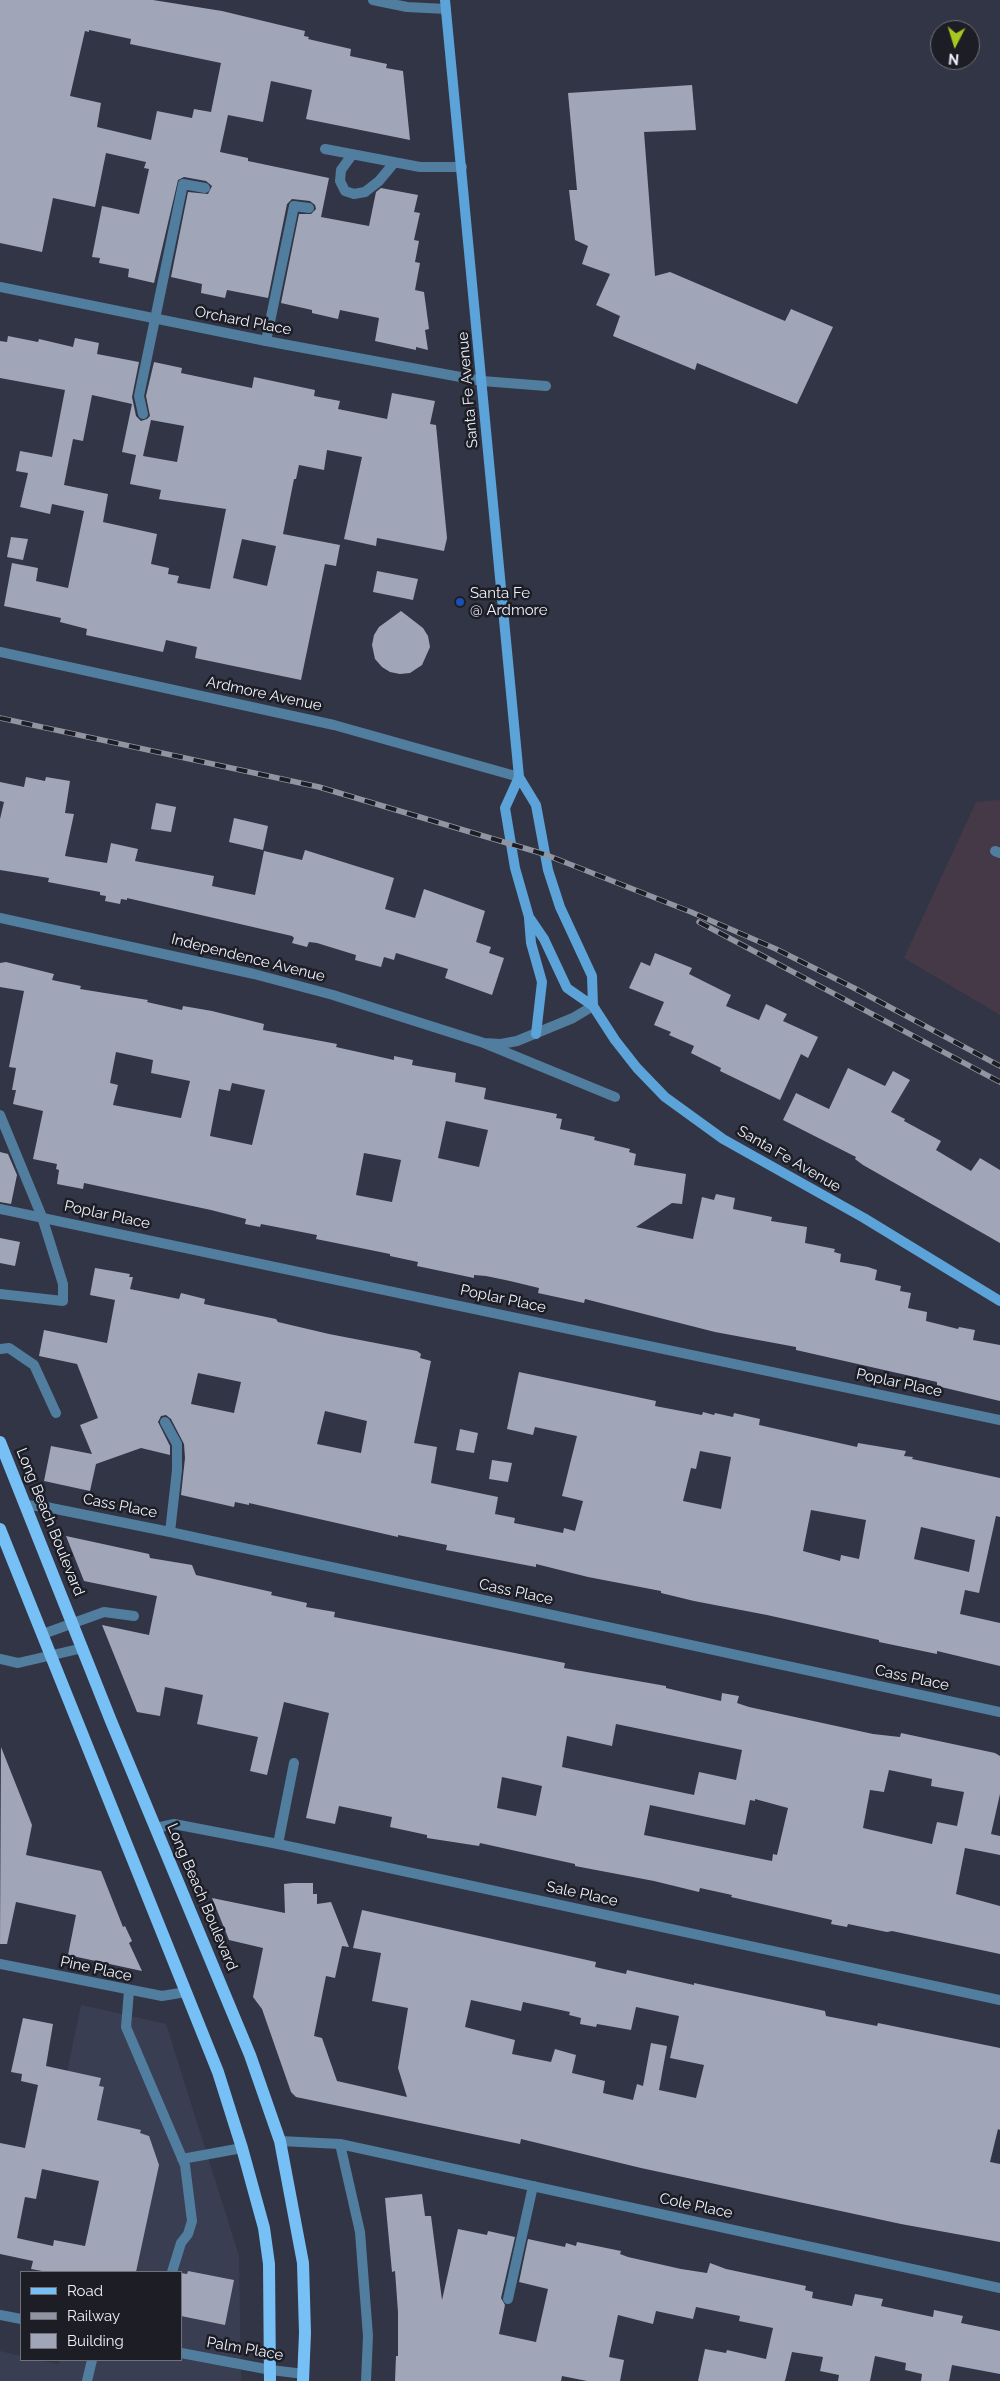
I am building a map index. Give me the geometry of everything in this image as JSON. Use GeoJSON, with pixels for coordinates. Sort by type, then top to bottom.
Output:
{"type":"FeatureCollection","features":[{"type":"Feature","properties":{"kind":"main road","name":"Santa Fe Avenue"},"geometry":{"type":"LineString","coordinates":[[446,5],[519,777],[536,805],[548,870],[560,907],[592,976],[593,1006]]}},
{"type":"Feature","properties":{"kind":"main road","name":"Santa Fe Avenue"},"geometry":{"type":"LineString","coordinates":[[519,777],[505,808],[515,868],[529,917],[544,939],[567,988],[593,1006],[615,1040],[637,1068],[666,1097],[723,1138],[864,1218],[1000,1301]]}},
{"type":"Feature","properties":{"kind":"main road"},"geometry":{"type":"LineString","coordinates":[[529,917],[531,943],[542,982],[536,1034]]}},
{"type":"Feature","properties":{"kind":"main road","name":"Long Beach Boulevard"},"geometry":{"type":"LineString","coordinates":[[0,1442],[250,2055],[280,2140],[303,2263],[304,2377]]}},
{"type":"Feature","properties":{"kind":"main road"},"geometry":{"type":"LineString","coordinates":[[0,1529],[218,2072],[242,2148],[264,2228],[269,2264],[270,2376]]}},
{"type":"Feature","properties":{"kind":"street"},"geometry":{"type":"LineString","coordinates":[[373,0],[408,7],[446,5]]}},
{"type":"Feature","properties":{"kind":"street"},"geometry":{"type":"LineString","coordinates":[[325,149],[420,167],[462,167]]}},
{"type":"Feature","properties":{"kind":"street"},"geometry":{"type":"LineString","coordinates":[[352,155],[341,170],[340,181],[345,191],[354,194],[365,192],[394,163]]}},
{"type":"Feature","properties":{"kind":"street"},"geometry":{"type":"LineString","coordinates":[[143,414],[139,396],[183,184],[206,188]]}},
{"type":"Feature","properties":{"kind":"street"},"geometry":{"type":"LineString","coordinates":[[266,341],[294,206],[309,208]]}},
{"type":"Feature","properties":{"kind":"street","name":"Orchard Place"},"geometry":{"type":"LineString","coordinates":[[0,286],[154,319],[482,381],[546,386]]}},
{"type":"Feature","properties":{"kind":"street","name":"Ardmore Avenue"},"geometry":{"type":"LineString","coordinates":[[0,652],[334,725],[519,777]]}},
{"type":"Feature","properties":{"kind":"street","name":"Independence Avenue"},"geometry":{"type":"LineString","coordinates":[[0,918],[155,950],[333,995],[484,1043],[615,1097]]}},
{"type":"Feature","properties":{"kind":"street","name":"Independence Avenue"},"geometry":{"type":"LineString","coordinates":[[484,1043],[501,1044],[536,1034],[573,1018],[593,1006]]}},
{"type":"Feature","properties":{"kind":"street"},"geometry":{"type":"LineString","coordinates":[[0,1115],[42,1217],[64,1284],[63,1302],[0,1294]]}},
{"type":"Feature","properties":{"kind":"street","name":"Poplar Place"},"geometry":{"type":"LineString","coordinates":[[0,1209],[1000,1420]]}},
{"type":"Feature","properties":{"kind":"street"},"geometry":{"type":"LineString","coordinates":[[0,1350],[8,1348],[34,1365],[56,1413]]}},
{"type":"Feature","properties":{"kind":"street"},"geometry":{"type":"LineString","coordinates":[[165,1422],[177,1444],[177,1470],[170,1532]]}},
{"type":"Feature","properties":{"kind":"street","name":"Cass Place"},"geometry":{"type":"LineString","coordinates":[[25,1505],[46,1507],[170,1532],[1000,1712]]}},
{"type":"Feature","properties":{"kind":"street"},"geometry":{"type":"LineString","coordinates":[[43,1634],[104,1612],[134,1616]]}},
{"type":"Feature","properties":{"kind":"street"},"geometry":{"type":"LineString","coordinates":[[0,1659],[18,1663],[83,1648]]}},
{"type":"Feature","properties":{"kind":"street"},"geometry":{"type":"LineString","coordinates":[[278,1844],[294,1763]]}},
{"type":"Feature","properties":{"kind":"street","name":"Sale Place"},"geometry":{"type":"LineString","coordinates":[[156,1828],[174,1824],[278,1844],[1000,2000]]}},
{"type":"Feature","properties":{"kind":"street","name":"Pine Place"},"geometry":{"type":"LineString","coordinates":[[0,1964],[130,1992],[162,1996],[186,1992]]}},
{"type":"Feature","properties":{"kind":"street"},"geometry":{"type":"LineString","coordinates":[[130,1992],[126,2027],[182,2159],[192,2221],[188,2234],[180,2243],[172,2271]]}},
{"type":"Feature","properties":{"kind":"street","name":"Cole Place"},"geometry":{"type":"LineString","coordinates":[[280,2140],[340,2144],[1000,2288]]}},
{"type":"Feature","properties":{"kind":"street"},"geometry":{"type":"LineString","coordinates":[[340,2144],[360,2232],[368,2336],[366,2381]]}},
{"type":"Feature","properties":{"kind":"street"},"geometry":{"type":"LineString","coordinates":[[182,2159],[242,2148]]}},
{"type":"Feature","properties":{"kind":"street"},"geometry":{"type":"LineString","coordinates":[[508,2299],[533,2186]]}},
{"type":"Feature","properties":{"kind":"street"},"geometry":{"type":"LineString","coordinates":[[0,2315],[20,2319]]}},
{"type":"Feature","properties":{"kind":"street","name":"Palm Place"},"geometry":{"type":"LineString","coordinates":[[182,2353],[270,2376],[304,2377]]}},
{"type":"Feature","properties":{"kind":"street"},"geometry":{"type":"LineString","coordinates":[[87,2381],[92,2361]]}},
{"type":"Feature","properties":{"kind":"shaded area"},"geometry":{"type":"Polygon","coordinates":[[[1000,800],[1000,1015],[904,958],[976,802],[1000,800]]]}},
{"type":"Feature","properties":{"kind":"shaded area"},"geometry":{"type":"Polygon","coordinates":[[[81,2005],[166,2024],[239,2256],[241,2381],[0,2381],[0,2351],[20,2356],[20,2361],[43,2361],[58,2364],[60,2361],[182,2361],[182,2271],[80,2271],[107,2157],[52,2144],[81,2005]]]}},
{"type":"Feature","properties":{"kind":"building"},"geometry":{"type":"Polygon","coordinates":[[[0,0],[153,0],[222,11],[305,31],[304,36],[309,37],[308,39],[351,49],[350,56],[387,64],[386,68],[403,71],[410,140],[306,119],[312,90],[271,81],[263,122],[228,115],[220,152],[248,158],[248,161],[329,178],[321,217],[369,226],[376,192],[381,188],[418,195],[414,212],[420,213],[414,240],[419,241],[415,262],[420,263],[415,290],[424,292],[429,329],[425,330],[428,350],[416,347],[416,350],[375,341],[379,318],[340,310],[338,319],[312,313],[312,310],[281,303],[299,214],[311,214],[316,209],[315,205],[310,201],[292,199],[287,204],[268,298],[227,290],[225,298],[201,293],[202,284],[171,277],[188,192],[208,194],[212,186],[206,181],[184,177],[178,180],[154,283],[128,277],[129,269],[99,263],[100,258],[92,257],[102,206],[139,214],[149,169],[144,168],[146,162],[106,153],[95,207],[53,198],[42,252],[0,243],[0,0]],[[89,30],[89,32],[85,31],[70,96],[101,103],[97,127],[151,140],[157,111],[192,118],[194,109],[211,112],[221,63],[130,44],[131,39],[89,30]]]}},
{"type":"Feature","properties":{"kind":"building"},"geometry":{"type":"Polygon","coordinates":[[[692,85],[696,130],[644,132],[655,276],[670,272],[785,321],[791,309],[833,327],[797,404],[697,363],[695,370],[613,336],[620,316],[596,305],[610,274],[582,264],[588,246],[575,240],[569,190],[577,190],[568,93],[692,85]]]}},
{"type":"Feature","properties":{"kind":"building"},"geometry":{"type":"Polygon","coordinates":[[[8,336],[38,342],[39,339],[73,347],[75,338],[99,343],[97,354],[139,362],[132,397],[136,416],[141,421],[150,416],[146,396],[154,362],[182,368],[181,373],[252,388],[254,377],[315,390],[314,396],[340,401],[338,409],[387,419],[392,393],[435,401],[430,424],[436,425],[447,538],[444,551],[377,538],[376,546],[344,539],[362,457],[327,450],[324,470],[299,465],[296,479],[294,479],[283,534],[340,545],[336,566],[325,564],[301,680],[195,658],[197,647],[166,640],[163,652],[86,635],[87,629],[60,622],[61,618],[4,606],[12,563],[38,568],[36,581],[68,588],[84,511],[52,504],[50,514],[20,507],[28,473],[16,471],[20,451],[52,457],[65,390],[0,378],[0,341],[7,342],[8,336]],[[92,395],[83,441],[73,439],[64,485],[108,494],[103,522],[157,534],[151,564],[169,568],[168,574],[179,576],[177,583],[210,589],[226,509],[159,499],[161,490],[130,484],[136,455],[122,452],[132,404],[92,395]],[[151,420],[143,456],[177,462],[184,426],[151,420]],[[242,539],[233,578],[267,586],[276,546],[242,539]]]}},
{"type":"Feature","properties":{"kind":"building"},"geometry":{"type":"Polygon","coordinates":[[[11,537],[28,539],[23,560],[7,557],[11,537]]]}},
{"type":"Feature","properties":{"kind":"building"},"geometry":{"type":"Polygon","coordinates":[[[377,571],[418,579],[413,600],[373,592],[377,571]]]}},
{"type":"Feature","properties":{"kind":"building"},"geometry":{"type":"Polygon","coordinates":[[[401,611],[423,628],[428,636],[430,647],[422,665],[410,673],[400,674],[390,672],[382,667],[375,659],[372,645],[374,635],[379,627],[401,611]]]}},
{"type":"Feature","properties":{"kind":"building"},"geometry":{"type":"Polygon","coordinates":[[[26,777],[45,781],[46,777],[70,781],[65,813],[74,814],[65,856],[107,863],[111,843],[138,849],[135,861],[214,876],[212,886],[255,895],[264,851],[302,860],[305,850],[394,878],[385,909],[415,918],[424,889],[485,911],[476,942],[491,947],[489,953],[504,958],[492,995],[445,978],[448,969],[396,953],[394,960],[384,957],[381,967],[355,960],[356,955],[317,943],[309,942],[307,947],[292,943],[294,938],[292,936],[127,898],[127,900],[121,899],[120,904],[105,901],[106,896],[100,895],[100,892],[48,882],[49,878],[0,870],[0,819],[4,802],[0,801],[0,782],[24,787],[26,777]]]}},
{"type":"Feature","properties":{"kind":"building"},"geometry":{"type":"Polygon","coordinates":[[[156,803],[176,807],[171,832],[151,829],[156,803]]]}},
{"type":"Feature","properties":{"kind":"building"},"geometry":{"type":"Polygon","coordinates":[[[234,818],[268,826],[263,850],[229,842],[234,818]]]}},
{"type":"Feature","properties":{"kind":"building"},"geometry":{"type":"Polygon","coordinates":[[[655,953],[692,968],[689,974],[731,995],[726,1006],[759,1020],[766,1004],[787,1014],[783,1021],[818,1037],[808,1058],[801,1054],[780,1100],[720,1071],[721,1068],[691,1053],[694,1046],[669,1035],[671,1032],[654,1025],[664,1002],[629,988],[641,962],[650,966],[655,953]]]}},
{"type":"Feature","properties":{"kind":"building"},"geometry":{"type":"Polygon","coordinates":[[[6,962],[54,974],[52,980],[81,986],[80,989],[148,1000],[147,1002],[182,1010],[183,1006],[212,1011],[264,1024],[263,1030],[337,1044],[336,1047],[394,1060],[394,1056],[413,1060],[412,1065],[456,1073],[455,1082],[486,1088],[484,1099],[557,1114],[556,1118],[562,1119],[560,1129],[595,1137],[594,1140],[630,1149],[629,1152],[636,1154],[634,1165],[686,1174],[682,1204],[672,1203],[636,1227],[693,1239],[702,1197],[714,1200],[716,1194],[735,1198],[733,1209],[772,1217],[771,1221],[807,1227],[805,1243],[835,1249],[834,1252],[841,1254],[840,1262],[877,1270],[875,1280],[901,1286],[900,1291],[911,1293],[908,1308],[927,1312],[926,1321],[958,1329],[959,1327],[975,1330],[973,1340],[1000,1345],[1000,1401],[937,1386],[937,1382],[796,1350],[796,1347],[715,1332],[585,1299],[584,1303],[538,1293],[539,1288],[510,1281],[474,1275],[474,1278],[417,1266],[418,1262],[390,1256],[390,1254],[316,1239],[317,1235],[261,1224],[260,1227],[245,1224],[246,1219],[211,1210],[84,1183],[83,1189],[57,1184],[59,1170],[56,1169],[57,1164],[33,1159],[43,1111],[13,1104],[16,1090],[12,1090],[16,1068],[9,1067],[24,991],[0,987],[0,963],[6,962]],[[116,1052],[110,1083],[118,1085],[113,1105],[181,1118],[190,1081],[151,1073],[153,1060],[116,1052]],[[232,1083],[230,1091],[219,1089],[210,1136],[252,1145],[265,1090],[232,1083]],[[446,1121],[438,1158],[479,1167],[488,1130],[446,1121]],[[364,1153],[356,1195],[392,1202],[401,1160],[364,1153]]]}},
{"type":"Feature","properties":{"kind":"building"},"geometry":{"type":"Polygon","coordinates":[[[848,1068],[885,1086],[893,1071],[910,1080],[891,1112],[941,1141],[936,1150],[971,1171],[980,1158],[1000,1170],[1000,1243],[863,1165],[855,1159],[856,1157],[783,1120],[796,1093],[829,1109],[848,1068]]]}},
{"type":"Feature","properties":{"kind":"building"},"geometry":{"type":"Polygon","coordinates":[[[0,1152],[8,1154],[17,1175],[11,1204],[0,1202],[0,1152]]]}},
{"type":"Feature","properties":{"kind":"building"},"geometry":{"type":"Polygon","coordinates":[[[0,1238],[20,1242],[15,1266],[0,1263],[0,1238]]]}},
{"type":"Feature","properties":{"kind":"building"},"geometry":{"type":"Polygon","coordinates":[[[95,1268],[130,1274],[129,1277],[133,1277],[130,1289],[179,1299],[181,1293],[205,1299],[204,1304],[276,1319],[278,1322],[329,1334],[417,1351],[421,1354],[420,1358],[431,1361],[414,1443],[437,1447],[431,1483],[498,1497],[495,1514],[515,1518],[514,1523],[563,1533],[564,1528],[575,1531],[583,1501],[562,1496],[577,1436],[535,1427],[533,1435],[507,1429],[519,1372],[656,1401],[655,1406],[702,1415],[703,1412],[733,1417],[734,1413],[760,1419],[759,1425],[857,1447],[858,1443],[906,1451],[904,1456],[913,1457],[912,1459],[1000,1478],[1000,1517],[996,1516],[979,1593],[965,1590],[960,1614],[1000,1623],[1000,1666],[937,1651],[937,1654],[879,1642],[879,1640],[694,1601],[661,1593],[661,1591],[588,1577],[536,1564],[536,1567],[446,1550],[447,1545],[398,1535],[398,1537],[249,1503],[249,1505],[235,1502],[234,1507],[181,1495],[185,1458],[184,1444],[171,1419],[166,1415],[161,1416],[158,1422],[170,1446],[170,1455],[141,1448],[96,1464],[90,1491],[44,1481],[51,1446],[92,1454],[80,1425],[98,1418],[77,1364],[39,1356],[44,1330],[107,1343],[115,1300],[90,1295],[95,1268]],[[198,1373],[191,1404],[234,1413],[241,1382],[198,1373]],[[325,1411],[317,1444],[361,1453],[367,1421],[325,1411]],[[700,1451],[696,1469],[691,1468],[683,1501],[721,1509],[731,1457],[700,1451]],[[811,1510],[803,1551],[840,1561],[841,1555],[859,1559],[866,1520],[811,1510]],[[921,1527],[914,1559],[969,1572],[975,1540],[921,1527]]]}},
{"type":"Feature","properties":{"kind":"building"},"geometry":{"type":"Polygon","coordinates":[[[460,1429],[478,1433],[474,1453],[456,1450],[460,1429]]]}},
{"type":"Feature","properties":{"kind":"building"},"geometry":{"type":"Polygon","coordinates":[[[492,1460],[512,1463],[508,1482],[489,1479],[492,1460]]]}},
{"type":"Feature","properties":{"kind":"building"},"geometry":{"type":"Polygon","coordinates":[[[66,1536],[149,1554],[150,1558],[192,1565],[196,1575],[272,1592],[271,1595],[307,1603],[306,1607],[335,1612],[334,1617],[565,1663],[564,1668],[666,1686],[666,1688],[721,1701],[722,1693],[739,1696],[737,1703],[749,1707],[873,1734],[900,1737],[901,1733],[995,1753],[1000,1756],[1000,1794],[991,1834],[1000,1836],[1000,1855],[965,1848],[956,1894],[1000,1906],[1000,1954],[892,1931],[887,1932],[848,1924],[847,1927],[831,1924],[832,1920],[731,1897],[732,1895],[700,1888],[699,1892],[654,1881],[575,1866],[575,1864],[480,1843],[479,1846],[427,1838],[427,1835],[390,1827],[392,1817],[339,1806],[335,1824],[306,1818],[329,1713],[284,1702],[267,1775],[250,1771],[258,1737],[197,1724],[203,1695],[165,1687],[160,1716],[137,1712],[102,1625],[149,1635],[157,1596],[84,1581],[66,1536]],[[616,1724],[612,1746],[567,1736],[562,1767],[694,1795],[699,1772],[736,1780],[742,1750],[616,1724]],[[889,1770],[884,1792],[870,1790],[863,1828],[932,1844],[937,1822],[957,1826],[964,1792],[931,1786],[932,1779],[889,1770]],[[502,1777],[497,1808],[536,1816],[542,1786],[502,1777]],[[755,1799],[755,1801],[750,1800],[745,1825],[650,1805],[644,1835],[772,1861],[773,1854],[777,1855],[788,1808],[755,1799]]]}},
{"type":"Feature","properties":{"kind":"building"},"geometry":{"type":"Polygon","coordinates":[[[1,1747],[32,1825],[26,1855],[101,1871],[123,1927],[125,1926],[132,1941],[129,1943],[142,1971],[68,1955],[76,1915],[16,1902],[7,1944],[0,1944],[1,1747]]]}},
{"type":"Feature","properties":{"kind":"building"},"geometry":{"type":"Polygon","coordinates":[[[313,1883],[313,1894],[317,1894],[317,1904],[331,1902],[349,1947],[342,1946],[335,1978],[326,1976],[314,2036],[322,2038],[337,2081],[407,2097],[398,2068],[408,2008],[372,2001],[381,1953],[353,1948],[362,1910],[596,1962],[595,1967],[626,1974],[627,1970],[694,1985],[694,1983],[825,2011],[826,2016],[877,2026],[878,2023],[1000,2048],[1000,2130],[998,2129],[990,2162],[1000,2164],[1000,2242],[901,2224],[641,2168],[521,2139],[520,2144],[296,2097],[291,2092],[262,2009],[253,1997],[263,1948],[229,1940],[212,1898],[285,1913],[284,1884],[313,1883]],[[471,2000],[465,2027],[515,2040],[512,2054],[551,2062],[555,2049],[576,2055],[572,2073],[605,2081],[603,2093],[633,2100],[637,2084],[643,2086],[651,2043],[667,2046],[659,2090],[696,2098],[704,2065],[670,2058],[679,2016],[636,2007],[631,2030],[597,2024],[596,2027],[580,2024],[581,2018],[569,2015],[570,2012],[523,2002],[521,2011],[471,2000]]]}},
{"type":"Feature","properties":{"kind":"building"},"geometry":{"type":"Polygon","coordinates":[[[23,2018],[53,2024],[46,2066],[101,2078],[99,2086],[104,2087],[97,2120],[141,2130],[140,2133],[149,2136],[159,2165],[136,2271],[42,2271],[31,2269],[33,2261],[0,2254],[0,2143],[25,2148],[38,2085],[21,2081],[22,2074],[11,2072],[23,2018]],[[42,2169],[36,2199],[25,2197],[17,2238],[53,2246],[54,2240],[85,2246],[99,2181],[42,2169]]]}},
{"type":"Feature","properties":{"kind":"building"},"geometry":{"type":"Polygon","coordinates":[[[422,2194],[425,2216],[431,2216],[442,2300],[458,2229],[487,2235],[488,2231],[515,2237],[501,2298],[505,2305],[499,2334],[536,2342],[548,2289],[519,2282],[528,2239],[565,2247],[566,2243],[576,2246],[577,2242],[621,2251],[620,2254],[628,2257],[681,2269],[707,2273],[710,2263],[726,2269],[806,2286],[805,2290],[813,2292],[812,2298],[852,2306],[855,2294],[883,2299],[881,2306],[933,2317],[934,2310],[963,2316],[961,2323],[1000,2331],[1000,2374],[952,2365],[949,2381],[921,2381],[922,2374],[905,2370],[906,2363],[875,2356],[870,2381],[838,2381],[839,2375],[820,2371],[823,2357],[792,2352],[785,2381],[698,2381],[705,2349],[726,2353],[727,2350],[766,2359],[773,2328],[739,2321],[740,2316],[696,2307],[693,2319],[656,2311],[653,2324],[618,2315],[609,2357],[624,2360],[620,2381],[587,2381],[562,2376],[561,2381],[395,2381],[396,2356],[398,2356],[398,2312],[395,2271],[392,2272],[385,2198],[422,2194]]]}},
{"type":"Feature","properties":{"kind":"building"},"geometry":{"type":"Polygon","coordinates":[[[188,2271],[234,2280],[225,2325],[182,2316],[182,2273],[187,2274],[188,2271]]]}},
{"type":"Feature","properties":{"kind":"railway"},"geometry":{"type":"LineString","coordinates":[[0,718],[319,787],[544,854],[691,912],[776,949],[854,988],[1000,1066]]}},
{"type":"Feature","properties":{"kind":"railway"},"geometry":{"type":"LineString","coordinates":[[699,922],[1000,1082]]}},
{"type":"Feature","properties":{"kind":"place","name":"Santa Fe @ Ardmore"},"geometry":{"type":"Point","coordinates":[460,602]}}]}
